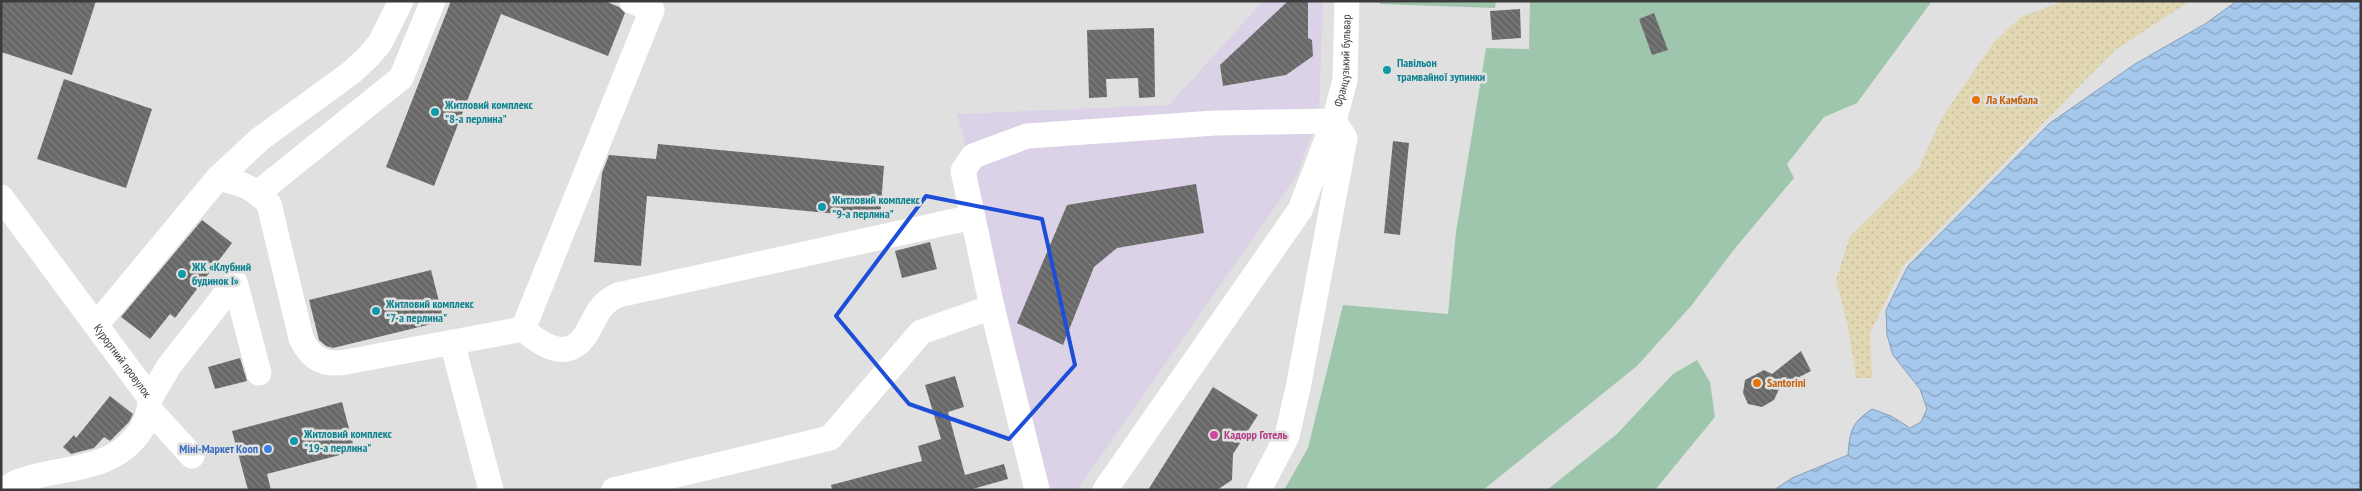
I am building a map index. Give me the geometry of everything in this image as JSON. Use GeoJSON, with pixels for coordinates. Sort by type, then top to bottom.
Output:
{"type":"FeatureCollection","features":[{"type":"Feature","properties":{"kind":"street"},"geometry":{"type":"LineString","coordinates":[[97,324],[218,178],[260,140],[352,72],[369,56],[380,43],[401,1]]}},
{"type":"Feature","properties":{"kind":"street"},"geometry":{"type":"LineString","coordinates":[[259,192],[402,78],[433,1]]}},
{"type":"Feature","properties":{"kind":"street"},"geometry":{"type":"LineString","coordinates":[[524,329],[652,10],[632,1]]}},
{"type":"Feature","properties":{"kind":"street","name":"Французький бульвар"},"geometry":{"type":"LineString","coordinates":[[1105,490],[1300,210],[1334,121],[1345,80],[1347,1]]}},
{"type":"Feature","properties":{"kind":"street"},"geometry":{"type":"LineString","coordinates":[[1037,490],[992,307],[963,171],[973,156],[1027,136],[1215,123],[1334,121],[1345,138],[1298,388],[1287,436],[1259,490]]}},
{"type":"Feature","properties":{"kind":"street"},"geometry":{"type":"LineString","coordinates":[[218,178],[245,184],[259,192],[269,204],[301,338],[306,348],[314,357],[324,362],[335,364],[524,329]]}},
{"type":"Feature","properties":{"kind":"street","name":"Курортний провулок"},"geometry":{"type":"LineString","coordinates":[[1,197],[60,278],[97,324],[150,404],[138,436],[128,447],[112,457],[97,464],[48,472],[12,483],[6,490]]}},
{"type":"Feature","properties":{"kind":"street"},"geometry":{"type":"LineString","coordinates":[[524,329],[537,342],[549,348],[562,350],[574,346],[584,338],[598,310],[607,300],[618,295],[973,216]]}},
{"type":"Feature","properties":{"kind":"street"},"geometry":{"type":"LineString","coordinates":[[192,456],[150,404],[169,366],[235,282],[259,373]]}},
{"type":"Feature","properties":{"kind":"street"},"geometry":{"type":"LineString","coordinates":[[614,490],[830,438],[921,332],[992,307]]}},
{"type":"Feature","properties":{"kind":"street"},"geometry":{"type":"LineString","coordinates":[[452,342],[491,490]]}},
{"type":"Feature","properties":{"kind":"highlighted area"},"geometry":{"type":"Polygon","coordinates":[[[926,196],[1042,219],[1075,365],[1009,439],[909,404],[836,316],[926,196]]]}},
{"type":"Feature","properties":{"kind":"shaded area"},"geometry":{"type":"Polygon","coordinates":[[[1263,1],[1323,1],[1319,115],[1296,177],[1077,490],[1051,490],[1004,321],[986,228],[957,114],[1169,105],[1263,1]]]}},
{"type":"Feature","properties":{"kind":"sand"},"geometry":{"type":"Polygon","coordinates":[[[2065,1],[2190,1],[2114,51],[1903,266],[1870,333],[1872,378],[1856,378],[1848,327],[1836,280],[1850,236],[1918,169],[1943,116],[1994,42],[2021,17],[2065,1]]]}},
{"type":"Feature","properties":{"kind":"green space"},"geometry":{"type":"Polygon","coordinates":[[[1380,1],[1496,1],[1495,8],[1380,4],[1380,1]]]}},
{"type":"Feature","properties":{"kind":"green space"},"geometry":{"type":"Polygon","coordinates":[[[1530,1],[1932,1],[1857,103],[1824,117],[1787,164],[1794,178],[1736,247],[1691,306],[1637,366],[1483,490],[1284,490],[1308,448],[1343,305],[1448,314],[1456,232],[1486,48],[1529,49],[1530,1]]]}},
{"type":"Feature","properties":{"kind":"green space"},"geometry":{"type":"Polygon","coordinates":[[[1697,360],[1710,382],[1715,417],[1655,490],[1547,490],[1617,434],[1673,374],[1697,360]]]}},
{"type":"Feature","properties":{"kind":"water"},"geometry":{"type":"Polygon","coordinates":[[[2237,1],[2361,1],[2361,490],[1774,490],[1792,478],[1848,455],[1853,428],[1872,409],[1891,416],[1910,428],[1921,422],[1927,409],[1920,389],[1893,355],[1887,335],[1886,310],[1908,266],[2050,123],[2135,64],[2205,24],[2237,1]]]}},
{"type":"Feature","properties":{"kind":"building"},"geometry":{"type":"Polygon","coordinates":[[[1,1],[96,1],[72,75],[1,52],[1,1]]]}},
{"type":"Feature","properties":{"kind":"building","name":"Житловий комплекс \"8-а перлина\""},"geometry":{"type":"Polygon","coordinates":[[[451,1],[605,1],[619,7],[625,13],[608,56],[501,14],[434,186],[386,167],[451,1]]]}},
{"type":"Feature","properties":{"kind":"building"},"geometry":{"type":"Polygon","coordinates":[[[1288,1],[1308,1],[1308,38],[1312,40],[1313,56],[1286,75],[1223,86],[1220,65],[1288,1]]]}},
{"type":"Feature","properties":{"kind":"building"},"geometry":{"type":"Polygon","coordinates":[[[1520,9],[1521,38],[1492,40],[1490,11],[1520,9]]]}},
{"type":"Feature","properties":{"kind":"building"},"geometry":{"type":"Polygon","coordinates":[[[1654,13],[1668,50],[1652,55],[1639,19],[1654,13]]]}},
{"type":"Feature","properties":{"kind":"building"},"geometry":{"type":"Polygon","coordinates":[[[1154,28],[1155,97],[1139,98],[1138,78],[1106,79],[1107,97],[1089,98],[1087,30],[1154,28]]]}},
{"type":"Feature","properties":{"kind":"building"},"geometry":{"type":"Polygon","coordinates":[[[64,79],[152,109],[126,188],[37,159],[64,79]]]}},
{"type":"Feature","properties":{"kind":"building"},"geometry":{"type":"Polygon","coordinates":[[[1393,141],[1409,143],[1400,235],[1384,233],[1393,141]]]}},
{"type":"Feature","properties":{"kind":"building","name":"Житловий комплекс \"9-а перлина\""},"geometry":{"type":"Polygon","coordinates":[[[658,144],[884,166],[880,218],[647,196],[641,266],[594,262],[602,173],[609,155],[656,159],[658,144]]]}},
{"type":"Feature","properties":{"kind":"building"},"geometry":{"type":"Polygon","coordinates":[[[1196,184],[1204,233],[1117,248],[1094,267],[1063,345],[1017,323],[1067,205],[1196,184]]]}},
{"type":"Feature","properties":{"kind":"building","name":"ЖК «Клубний будинок I»"},"geometry":{"type":"Polygon","coordinates":[[[202,220],[232,243],[175,318],[170,314],[150,339],[121,317],[202,220]]]}},
{"type":"Feature","properties":{"kind":"building"},"geometry":{"type":"Polygon","coordinates":[[[930,242],[937,269],[902,278],[895,251],[930,242]]]}},
{"type":"Feature","properties":{"kind":"building","name":"Житловий комплекс \"7-а перлина\""},"geometry":{"type":"Polygon","coordinates":[[[431,270],[444,321],[333,348],[326,346],[319,340],[309,300],[431,270]]]}},
{"type":"Feature","properties":{"kind":"building"},"geometry":{"type":"Polygon","coordinates":[[[1801,351],[1811,371],[1780,387],[1774,400],[1762,407],[1748,404],[1743,393],[1745,380],[1764,370],[1772,374],[1801,351]]]}},
{"type":"Feature","properties":{"kind":"building"},"geometry":{"type":"Polygon","coordinates":[[[240,358],[247,381],[215,389],[208,367],[240,358]]]}},
{"type":"Feature","properties":{"kind":"building"},"geometry":{"type":"Polygon","coordinates":[[[955,376],[964,407],[948,412],[965,475],[1004,464],[1008,479],[969,490],[832,490],[831,485],[922,461],[918,446],[941,439],[925,385],[955,376]]]}},
{"type":"Feature","properties":{"kind":"building","name":"Кадорр Готель"},"geometry":{"type":"Polygon","coordinates":[[[1213,387],[1258,415],[1233,454],[1232,480],[1217,490],[1148,490],[1213,387]]]}},
{"type":"Feature","properties":{"kind":"building"},"geometry":{"type":"Polygon","coordinates":[[[110,396],[133,414],[129,422],[110,441],[104,437],[94,448],[71,454],[63,447],[74,435],[76,438],[110,396]]]}},
{"type":"Feature","properties":{"kind":"building","name":"Житловий комплекс \"19-а перлина\""},"geometry":{"type":"Polygon","coordinates":[[[342,402],[355,451],[267,474],[271,490],[248,490],[232,431],[342,402]]]}},
{"type":"Feature","properties":{"kind":"place","name":"Павільон трамвайної зупинки"},"geometry":{"type":"Point","coordinates":[1387,70]}},
{"type":"Feature","properties":{"kind":"place","name":"Ла Камбала"},"geometry":{"type":"Point","coordinates":[1976,100]}},
{"type":"Feature","properties":{"kind":"place","name":"Житловий комплекс \"8-а перлина\""},"geometry":{"type":"Point","coordinates":[435,112]}},
{"type":"Feature","properties":{"kind":"place","name":"Житловий комплекс \"9-а перлина\""},"geometry":{"type":"Point","coordinates":[822,207]}},
{"type":"Feature","properties":{"kind":"place","name":"ЖК «Клубний будинок I»"},"geometry":{"type":"Point","coordinates":[182,274]}},
{"type":"Feature","properties":{"kind":"place","name":"Житловий комплекс \"7-а перлина\""},"geometry":{"type":"Point","coordinates":[376,311]}},
{"type":"Feature","properties":{"kind":"place","name":"Santorini"},"geometry":{"type":"Point","coordinates":[1757,383]}},
{"type":"Feature","properties":{"kind":"place","name":"Кадорр Готель"},"geometry":{"type":"Point","coordinates":[1214,435]}},
{"type":"Feature","properties":{"kind":"place","name":"Житловий комплекс \"19-а перлина\""},"geometry":{"type":"Point","coordinates":[294,441]}},
{"type":"Feature","properties":{"kind":"place","name":"Міні-Маркет Кооп"},"geometry":{"type":"Point","coordinates":[268,449]}}]}
